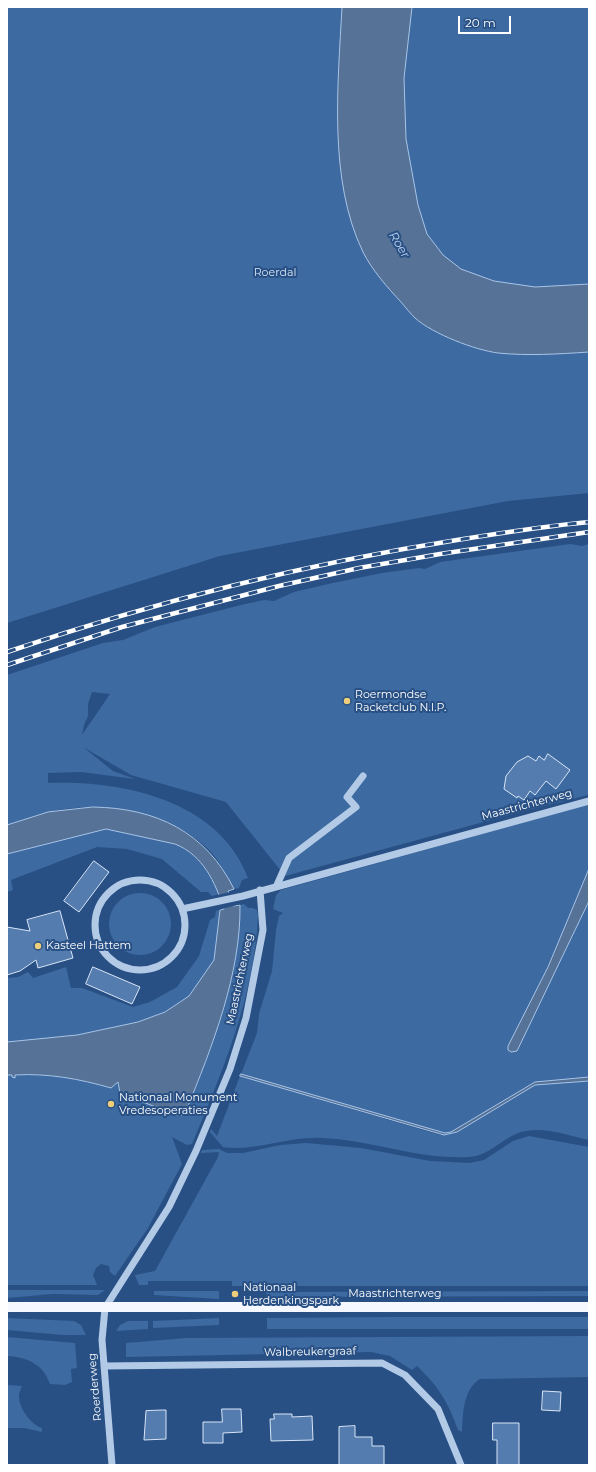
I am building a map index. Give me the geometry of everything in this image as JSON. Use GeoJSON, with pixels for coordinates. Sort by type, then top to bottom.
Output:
{"type":"FeatureCollection","features":[{"type":"Feature","properties":{"kind":"main road","name":"Maastrichterweg"},"geometry":{"type":"LineString","coordinates":[[7,1307],[589,1307]]}},
{"type":"Feature","properties":{"kind":"street"},"geometry":{"type":"LineString","coordinates":[[277,885],[289,858],[356,807],[347,797],[362,776]]}},
{"type":"Feature","properties":{"kind":"street","name":"Maastrichterweg"},"geometry":{"type":"LineString","coordinates":[[105,1308],[169,1207],[196,1151],[230,1069],[246,1018],[263,930],[260,890],[589,801]]}},
{"type":"Feature","properties":{"kind":"street"},"geometry":{"type":"LineString","coordinates":[[136,880],[151,881],[164,887],[174,896],[182,909],[185,924],[182,940],[175,953],[164,964],[149,969],[133,970],[118,965],[106,956],[98,942],[94,928],[96,914],[101,901],[110,890],[123,883],[136,880]]}},
{"type":"Feature","properties":{"kind":"street"},"geometry":{"type":"LineString","coordinates":[[182,909],[243,896],[260,890]]}},
{"type":"Feature","properties":{"kind":"street","name":"Roerderweg"},"geometry":{"type":"LineString","coordinates":[[105,1308],[102,1340],[112,1465]]}},
{"type":"Feature","properties":{"kind":"street","name":"Walbreukergraaf"},"geometry":{"type":"LineString","coordinates":[[104,1366],[382,1363],[405,1375],[438,1409],[461,1465]]}},
{"type":"Feature","properties":{"kind":"green space","name":"Roerdal"},"geometry":{"type":"Polygon","coordinates":[[[7,7],[589,7],[589,493],[508,501],[220,556],[7,623],[7,7]]]}},
{"type":"Feature","properties":{"kind":"green space","name":"Roermondse Racketclub N.I.P."},"geometry":{"type":"Polygon","coordinates":[[[570,544],[582,546],[589,544],[588,795],[285,876],[226,802],[131,775],[83,747],[113,771],[135,779],[81,772],[48,773],[48,783],[77,783],[136,791],[165,800],[191,813],[215,830],[234,851],[248,878],[242,880],[239,888],[234,889],[220,864],[210,851],[194,837],[155,817],[112,808],[90,807],[48,812],[7,825],[7,675],[103,643],[123,640],[155,627],[241,605],[264,600],[274,601],[294,592],[328,584],[382,573],[419,568],[425,569],[440,562],[570,544]],[[92,692],[88,704],[88,716],[82,735],[110,694],[92,692]]]}},
{"type":"Feature","properties":{"kind":"green space"},"geometry":{"type":"Polygon","coordinates":[[[589,804],[589,869],[548,967],[508,1050],[517,1051],[589,901],[589,1077],[535,1082],[451,1132],[445,1133],[241,1074],[257,1033],[259,1014],[272,971],[276,930],[279,916],[283,913],[273,909],[276,895],[281,890],[589,804]]]}},
{"type":"Feature","properties":{"kind":"green space"},"geometry":{"type":"Polygon","coordinates":[[[106,829],[175,844],[183,848],[197,858],[202,864],[219,894],[212,896],[208,892],[201,892],[162,859],[127,849],[97,847],[11,880],[13,890],[7,892],[7,854],[106,829]]]}},
{"type":"Feature","properties":{"kind":"green space"},"geometry":{"type":"Polygon","coordinates":[[[134,893],[146,893],[162,902],[169,912],[171,924],[169,936],[162,946],[146,955],[134,955],[123,950],[114,941],[109,930],[109,918],[114,907],[123,898],[134,893]]]}},
{"type":"Feature","properties":{"kind":"green space"},"geometry":{"type":"Polygon","coordinates":[[[244,904],[248,908],[257,910],[258,915],[256,945],[251,974],[236,1032],[215,1089],[192,1144],[187,1145],[172,1137],[182,1164],[148,1228],[115,1276],[110,1272],[109,1266],[101,1264],[96,1268],[93,1275],[97,1285],[7,1285],[7,1075],[12,1075],[15,1077],[15,1075],[40,1075],[76,1079],[111,1088],[118,1082],[120,1093],[186,1111],[206,1062],[223,1010],[236,957],[240,905],[244,904]]]}},
{"type":"Feature","properties":{"kind":"green space"},"geometry":{"type":"Polygon","coordinates":[[[220,910],[214,960],[189,996],[165,1012],[138,1022],[76,1035],[7,1042],[7,978],[18,977],[28,972],[33,978],[66,967],[71,988],[82,988],[133,1007],[150,1002],[177,987],[199,956],[210,920],[215,917],[216,911],[220,910]]]}},
{"type":"Feature","properties":{"kind":"green space"},"geometry":{"type":"Polygon","coordinates":[[[240,1076],[440,1135],[457,1132],[535,1085],[589,1081],[589,1140],[550,1131],[526,1131],[511,1136],[484,1153],[469,1157],[432,1156],[359,1142],[322,1138],[297,1139],[260,1146],[235,1148],[223,1147],[210,1132],[211,1129],[217,1136],[240,1076]]]}},
{"type":"Feature","properties":{"kind":"green space"},"geometry":{"type":"Polygon","coordinates":[[[529,1136],[589,1147],[589,1286],[232,1286],[232,1281],[148,1281],[148,1285],[139,1285],[135,1275],[155,1271],[218,1157],[219,1152],[201,1153],[202,1150],[219,1149],[227,1153],[243,1153],[280,1145],[306,1143],[361,1148],[430,1161],[470,1163],[484,1160],[513,1141],[529,1136]]]}},
{"type":"Feature","properties":{"kind":"green space"},"geometry":{"type":"Polygon","coordinates":[[[7,1290],[105,1290],[98,1295],[53,1294],[7,1298],[7,1290]]]}},
{"type":"Feature","properties":{"kind":"green space"},"geometry":{"type":"Polygon","coordinates":[[[154,1291],[219,1291],[219,1299],[154,1295],[154,1291]]]}},
{"type":"Feature","properties":{"kind":"green space"},"geometry":{"type":"Polygon","coordinates":[[[589,1291],[589,1296],[267,1297],[266,1292],[589,1291]]]}},
{"type":"Feature","properties":{"kind":"green space"},"geometry":{"type":"Polygon","coordinates":[[[589,1317],[589,1329],[267,1329],[267,1318],[589,1317]]]}},
{"type":"Feature","properties":{"kind":"green space"},"geometry":{"type":"Polygon","coordinates":[[[7,1318],[74,1321],[81,1325],[86,1335],[63,1335],[7,1330],[7,1318]]]}},
{"type":"Feature","properties":{"kind":"green space"},"geometry":{"type":"Polygon","coordinates":[[[219,1318],[219,1325],[153,1328],[153,1321],[219,1318]]]}},
{"type":"Feature","properties":{"kind":"green space"},"geometry":{"type":"Polygon","coordinates":[[[128,1321],[148,1321],[148,1329],[116,1331],[120,1325],[128,1321]]]}},
{"type":"Feature","properties":{"kind":"green space"},"geometry":{"type":"Polygon","coordinates":[[[589,1336],[589,1377],[480,1379],[474,1383],[467,1395],[462,1432],[458,1430],[442,1395],[425,1374],[417,1366],[412,1370],[390,1356],[371,1352],[126,1357],[126,1343],[186,1338],[589,1336]]]}},
{"type":"Feature","properties":{"kind":"green space"},"geometry":{"type":"Polygon","coordinates":[[[7,1337],[75,1343],[77,1368],[71,1369],[72,1382],[65,1385],[50,1384],[43,1371],[33,1363],[21,1358],[7,1356],[7,1337]]]}},
{"type":"Feature","properties":{"kind":"green space"},"geometry":{"type":"Polygon","coordinates":[[[7,1385],[22,1386],[19,1400],[23,1410],[34,1423],[42,1428],[42,1432],[24,1428],[7,1428],[7,1385]]]}},
{"type":"Feature","properties":{"kind":"water","name":"Roer"},"geometry":{"type":"Polygon","coordinates":[[[342,7],[412,7],[404,78],[406,139],[418,205],[427,234],[443,255],[461,269],[494,281],[535,287],[589,284],[589,352],[509,354],[478,349],[466,345],[432,330],[415,318],[375,272],[363,252],[352,224],[344,194],[340,163],[338,99],[342,7]]]}},
{"type":"Feature","properties":{"kind":"water"},"geometry":{"type":"Polygon","coordinates":[[[93,807],[116,808],[138,812],[158,818],[177,827],[194,838],[209,852],[222,869],[234,889],[228,891],[233,906],[240,905],[236,957],[223,1010],[206,1062],[186,1111],[182,1115],[176,1115],[120,1093],[118,1082],[111,1088],[76,1079],[52,1076],[15,1075],[15,1078],[12,1077],[12,1075],[7,1075],[7,1042],[77,1035],[138,1022],[165,1012],[189,996],[214,960],[220,910],[224,909],[207,870],[185,849],[175,844],[106,829],[7,854],[7,825],[48,812],[93,807]]]}},
{"type":"Feature","properties":{"kind":"water"},"geometry":{"type":"Polygon","coordinates":[[[589,869],[589,901],[517,1051],[511,1052],[508,1050],[508,1046],[548,967],[589,869]]]}},
{"type":"Feature","properties":{"kind":"water"},"geometry":{"type":"Polygon","coordinates":[[[241,1074],[445,1133],[451,1132],[535,1082],[589,1077],[589,1081],[535,1085],[457,1132],[444,1135],[240,1076],[241,1074]]]}},
{"type":"Feature","properties":{"kind":"pier"},"geometry":{"type":"Polygon","coordinates":[[[235,891],[231,892],[234,904],[241,904],[218,910],[221,908],[217,895],[235,891]]]}},
{"type":"Feature","properties":{"kind":"building"},"geometry":{"type":"Polygon","coordinates":[[[548,754],[570,770],[556,789],[546,781],[535,795],[530,791],[524,800],[518,796],[517,798],[504,789],[506,776],[517,762],[528,756],[536,761],[539,756],[544,760],[548,754]]]}},
{"type":"Feature","properties":{"kind":"building"},"geometry":{"type":"Polygon","coordinates":[[[94,861],[109,872],[79,912],[64,901],[94,861]]]}},
{"type":"Feature","properties":{"kind":"building","name":"Kasteel Hattem"},"geometry":{"type":"Polygon","coordinates":[[[60,911],[73,958],[38,968],[36,960],[20,971],[7,975],[7,927],[30,931],[27,920],[60,911]]]}},
{"type":"Feature","properties":{"kind":"building"},"geometry":{"type":"Polygon","coordinates":[[[93,967],[140,987],[132,1004],[86,984],[93,967]]]}},
{"type":"Feature","properties":{"kind":"building"},"geometry":{"type":"Polygon","coordinates":[[[543,1391],[561,1392],[560,1411],[542,1410],[543,1391]]]}},
{"type":"Feature","properties":{"kind":"building"},"geometry":{"type":"Polygon","coordinates":[[[222,1409],[241,1409],[242,1432],[223,1433],[223,1443],[203,1443],[203,1422],[222,1422],[222,1409]]]}},
{"type":"Feature","properties":{"kind":"building"},"geometry":{"type":"Polygon","coordinates":[[[166,1410],[166,1439],[144,1440],[146,1411],[166,1410]]]}},
{"type":"Feature","properties":{"kind":"building"},"geometry":{"type":"Polygon","coordinates":[[[274,1414],[292,1414],[292,1417],[312,1416],[313,1440],[271,1441],[270,1419],[274,1419],[274,1414]]]}},
{"type":"Feature","properties":{"kind":"building"},"geometry":{"type":"Polygon","coordinates":[[[493,1423],[519,1423],[519,1465],[497,1465],[497,1440],[493,1440],[493,1423]]]}},
{"type":"Feature","properties":{"kind":"building"},"geometry":{"type":"Polygon","coordinates":[[[355,1426],[355,1437],[372,1437],[372,1446],[384,1446],[384,1465],[339,1465],[339,1427],[355,1426]]]}},
{"type":"Feature","properties":{"kind":"railway"},"geometry":{"type":"LineString","coordinates":[[7,652],[174,601],[287,573],[457,540],[589,522]]}},
{"type":"Feature","properties":{"kind":"railway"},"geometry":{"type":"LineString","coordinates":[[7,665],[122,627],[279,586],[359,568],[440,554],[589,532]]}},
{"type":"Feature","properties":{"kind":"place","name":"Roermondse Racketclub N.I.P."},"geometry":{"type":"Point","coordinates":[347,701]}},
{"type":"Feature","properties":{"kind":"place","name":"Kasteel Hattem"},"geometry":{"type":"Point","coordinates":[38,946]}},
{"type":"Feature","properties":{"kind":"place","name":"Nationaal Monument Vredesoperaties"},"geometry":{"type":"Point","coordinates":[111,1104]}},
{"type":"Feature","properties":{"kind":"place","name":"Nationaal Herdenkingspark"},"geometry":{"type":"Point","coordinates":[235,1294]}}]}
